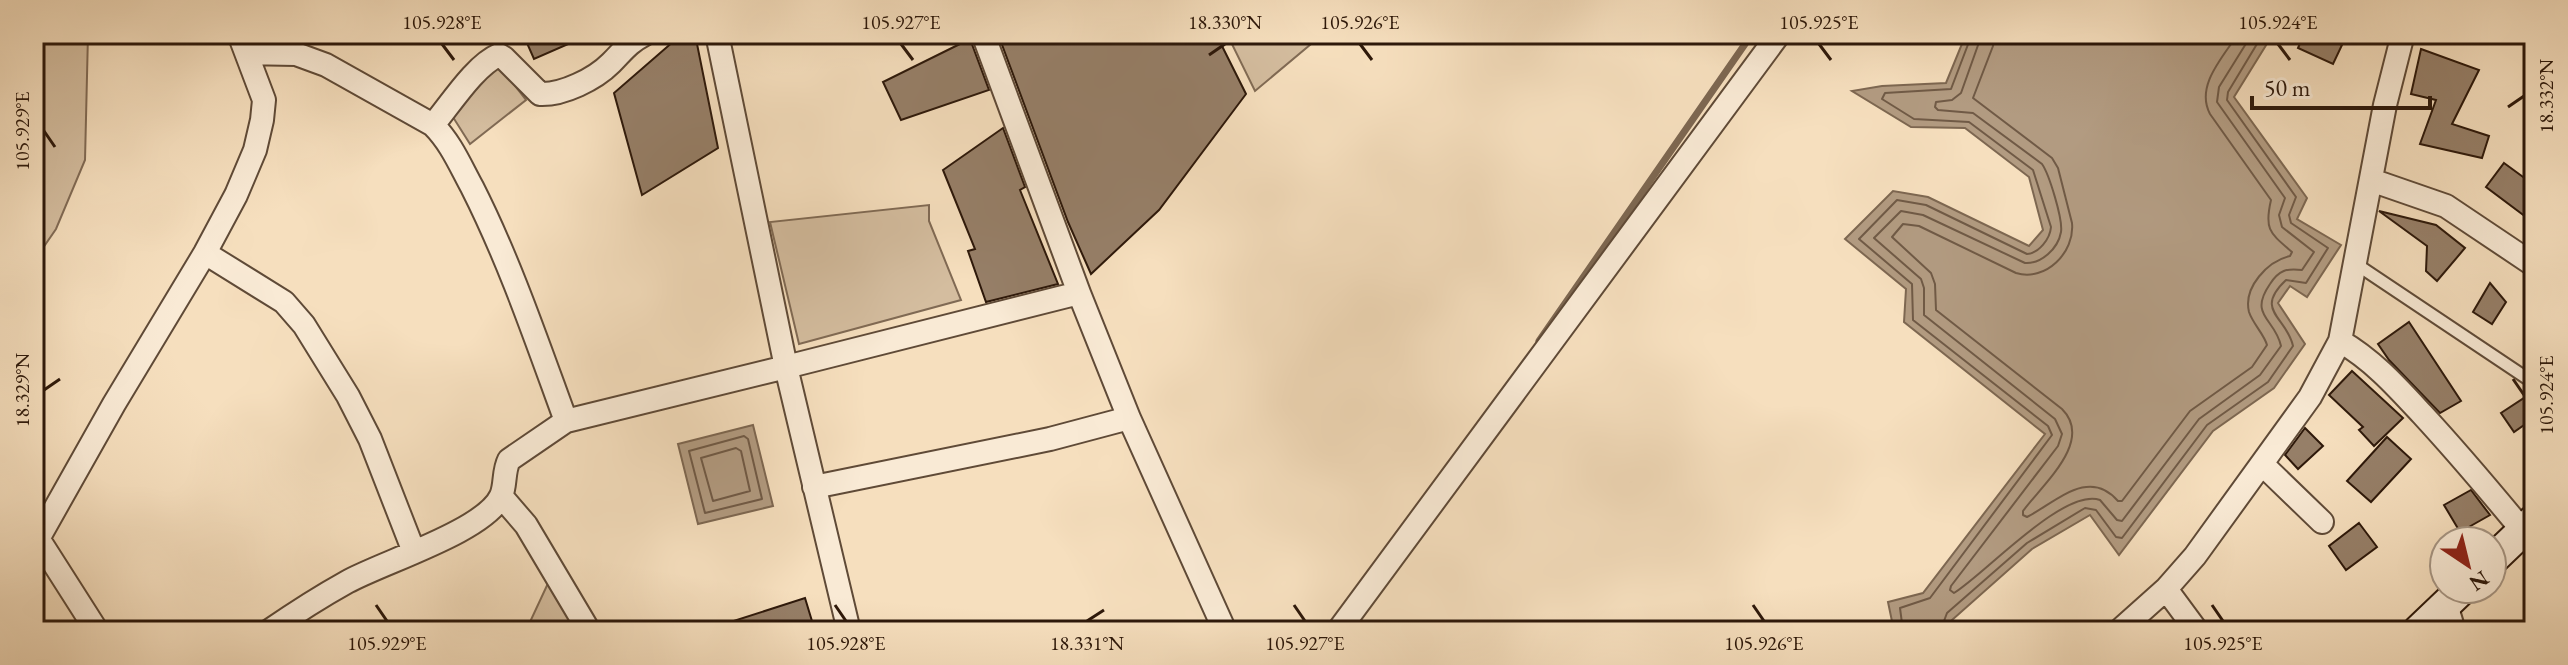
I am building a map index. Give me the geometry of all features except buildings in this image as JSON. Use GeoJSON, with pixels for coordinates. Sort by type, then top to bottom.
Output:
{"type":"FeatureCollection","features":[{"type":"Feature","properties":{"kind":"street"},"geometry":{"type":"LineString","coordinates":[[433,125],[479,69],[499,55],[540,94],[550,94],[568,89],[602,70],[626,44],[645,34]]}},
{"type":"Feature","properties":{"kind":"street"},"geometry":{"type":"LineString","coordinates":[[717,34],[786,367],[849,631]]}},
{"type":"Feature","properties":{"kind":"street"},"geometry":{"type":"LineString","coordinates":[[983,34],[1129,418],[1225,631]]}},
{"type":"Feature","properties":{"kind":"street"},"geometry":{"type":"LineString","coordinates":[[1338,631],[1779,34]]}},
{"type":"Feature","properties":{"kind":"street"},"geometry":{"type":"LineString","coordinates":[[2119,631],[2166,589],[2195,556],[2310,397],[2340,341],[2385,105],[2403,34]]}},
{"type":"Feature","properties":{"kind":"street"},"geometry":{"type":"LineString","coordinates":[[243,44],[296,54],[326,65],[433,125],[449,143],[510,271],[566,421]]}},
{"type":"Feature","properties":{"kind":"street"},"geometry":{"type":"LineString","coordinates":[[97,631],[37,543],[114,404],[205,253],[236,195],[255,150],[262,120],[263,93],[243,44]]}},
{"type":"Feature","properties":{"kind":"street"},"geometry":{"type":"LineString","coordinates":[[2371,180],[2446,206],[2534,265]]}},
{"type":"Feature","properties":{"kind":"street"},"geometry":{"type":"LineString","coordinates":[[205,253],[284,302],[304,325],[348,396],[370,439],[414,552]]}},
{"type":"Feature","properties":{"kind":"street"},"geometry":{"type":"LineString","coordinates":[[269,631],[349,581],[445,539],[480,518],[501,496],[504,469],[509,460],[566,421],[1079,293]]}},
{"type":"Feature","properties":{"kind":"street"},"geometry":{"type":"LineString","coordinates":[[2340,341],[2370,360],[2528,525],[2508,544]]}},
{"type":"Feature","properties":{"kind":"street"},"geometry":{"type":"LineString","coordinates":[[814,487],[1036,442],[1129,418]]}},
{"type":"Feature","properties":{"kind":"street"},"geometry":{"type":"LineString","coordinates":[[2262,464],[2322,522]]}},
{"type":"Feature","properties":{"kind":"street"},"geometry":{"type":"LineString","coordinates":[[501,496],[526,525],[589,631]]}},
{"type":"Feature","properties":{"kind":"street"},"geometry":{"type":"LineString","coordinates":[[2166,589],[2197,631]]}},
{"type":"Feature","properties":{"kind":"street"},"geometry":{"type":"LineString","coordinates":[[2418,631],[2454,608]]}},
{"type":"Feature","properties":{"kind":"lane"},"geometry":{"type":"LineString","coordinates":[[2356,264],[2534,383]]}},
{"type":"Feature","properties":{"kind":"shaded area"},"geometry":{"type":"Polygon","coordinates":[[[34,34],[88,34],[85,160],[56,229],[34,261],[34,34]]]}},
{"type":"Feature","properties":{"kind":"shaded area"},"geometry":{"type":"Polygon","coordinates":[[[1227,34],[1323,34],[1255,91],[1227,34]]]}},
{"type":"Feature","properties":{"kind":"shaded area"},"geometry":{"type":"Polygon","coordinates":[[[499,65],[526,100],[470,144],[451,114],[499,65]]]}},
{"type":"Feature","properties":{"kind":"shaded area"},"geometry":{"type":"Polygon","coordinates":[[[929,205],[929,221],[961,300],[799,344],[770,222],[929,205]]]}},
{"type":"Feature","properties":{"kind":"shaded area"},"geometry":{"type":"Polygon","coordinates":[[[557,564],[580,631],[509,631],[530,622],[557,564]]]}},
{"type":"Feature","properties":{"kind":"water"},"geometry":{"type":"Polygon","coordinates":[[[1966,34],[2273,34],[2234,97],[2307,198],[2297,219],[2341,245],[2307,297],[2290,286],[2278,303],[2305,344],[2274,388],[2213,431],[2119,555],[2090,515],[2032,549],[1952,620],[1957,631],[1894,631],[1888,602],[1923,593],[2045,434],[1904,322],[1906,289],[1845,239],[1893,191],[1928,197],[2029,246],[2043,230],[2029,177],[1965,128],[1911,127],[1852,91],[1882,86],[1946,83],[1966,34]]]}},
{"type":"Feature","properties":{"kind":"water"},"geometry":{"type":"Polygon","coordinates":[[[753,425],[773,506],[698,524],[678,444],[753,425]]]}},
{"type":"Feature","properties":{"kind":"waterway"},"geometry":{"type":"LineString","coordinates":[[1539,341],[1752,34]]}}]}
